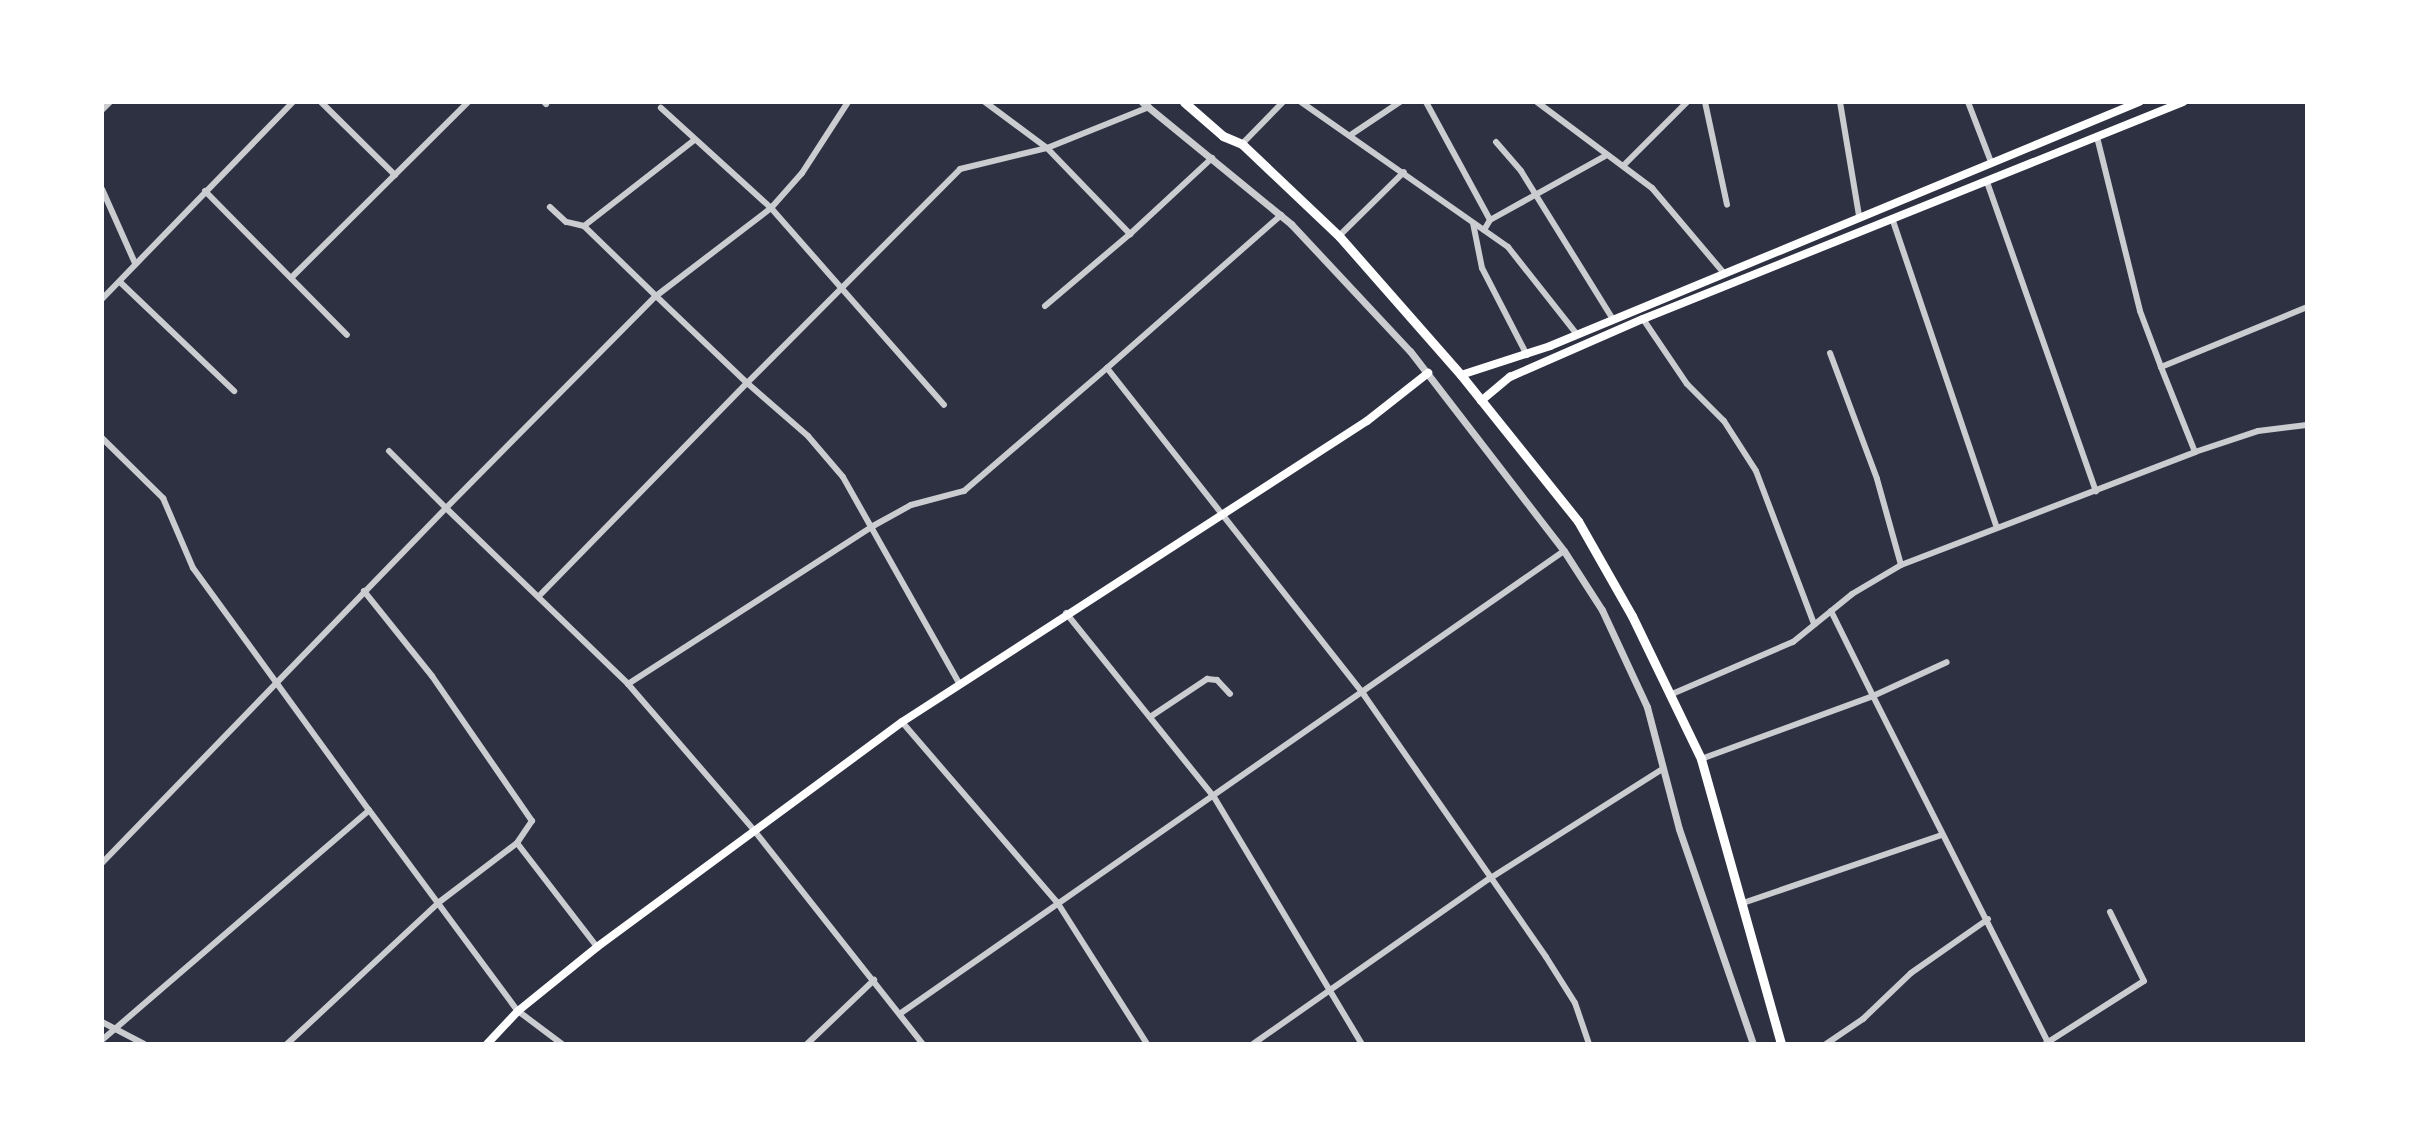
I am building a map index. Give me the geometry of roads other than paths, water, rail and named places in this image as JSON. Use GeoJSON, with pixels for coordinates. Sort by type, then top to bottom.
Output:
{"type":"FeatureCollection","features":[{"type":"Feature","properties":{"kind":"main road"},"geometry":{"type":"LineString","coordinates":[[1184,102],[1223,136],[1242,144],[1339,236],[1461,375],[1578,521],[1672,694],[1701,759],[1781,1044]]}},
{"type":"Feature","properties":{"kind":"main road"},"geometry":{"type":"LineString","coordinates":[[1461,375],[1527,355],[2139,102]]}},
{"type":"Feature","properties":{"kind":"main road"},"geometry":{"type":"LineString","coordinates":[[1481,401],[1510,377],[1643,319],[1798,259],[1892,216],[1987,182],[2183,102]]}},
{"type":"Feature","properties":{"kind":"main road"},"geometry":{"type":"LineString","coordinates":[[1504,363],[1510,377]]}},
{"type":"Feature","properties":{"kind":"main road"},"geometry":{"type":"LineString","coordinates":[[487,1044],[518,1011],[597,947],[902,722],[1367,421],[1428,373]]}},
{"type":"Feature","properties":{"kind":"street"},"geometry":{"type":"LineString","coordinates":[[102,110],[110,102]]}},
{"type":"Feature","properties":{"kind":"street"},"geometry":{"type":"LineString","coordinates":[[102,299],[293,102]]}},
{"type":"Feature","properties":{"kind":"street"},"geometry":{"type":"LineString","coordinates":[[321,102],[395,175]]}},
{"type":"Feature","properties":{"kind":"street"},"geometry":{"type":"LineString","coordinates":[[293,276],[468,102]]}},
{"type":"Feature","properties":{"kind":"street"},"geometry":{"type":"LineString","coordinates":[[102,863],[364,591],[656,296],[771,208],[802,173],[848,102]]}},
{"type":"Feature","properties":{"kind":"street"},"geometry":{"type":"LineString","coordinates":[[985,102],[1047,148],[1130,234]]}},
{"type":"Feature","properties":{"kind":"street"},"geometry":{"type":"LineString","coordinates":[[1242,144],[1283,102]]}},
{"type":"Feature","properties":{"kind":"street"},"geometry":{"type":"LineString","coordinates":[[1301,102],[1352,134],[1484,230],[1529,268],[1576,333]]}},
{"type":"Feature","properties":{"kind":"street"},"geometry":{"type":"LineString","coordinates":[[1352,134],[1400,102]]}},
{"type":"Feature","properties":{"kind":"street"},"geometry":{"type":"LineString","coordinates":[[1426,102],[1490,220]]}},
{"type":"Feature","properties":{"kind":"street"},"geometry":{"type":"LineString","coordinates":[[1537,102],[1605,156],[1624,165],[1652,188],[1723,272]]}},
{"type":"Feature","properties":{"kind":"street"},"geometry":{"type":"LineString","coordinates":[[1624,165],[1687,102]]}},
{"type":"Feature","properties":{"kind":"street"},"geometry":{"type":"LineString","coordinates":[[1705,102],[1727,205]]}},
{"type":"Feature","properties":{"kind":"street"},"geometry":{"type":"LineString","coordinates":[[1840,102],[1859,216]]}},
{"type":"Feature","properties":{"kind":"street"},"geometry":{"type":"LineString","coordinates":[[1968,102],[1991,162]]}},
{"type":"Feature","properties":{"kind":"street"},"geometry":{"type":"LineString","coordinates":[[541,594],[842,285],[960,169],[1047,148],[1146,105],[1281,215],[1428,373],[1564,551],[1633,670],[1661,770],[1753,1044]]}},
{"type":"Feature","properties":{"kind":"street"},"geometry":{"type":"LineString","coordinates":[[661,108],[693,141],[771,208],[842,285],[944,405]]}},
{"type":"Feature","properties":{"kind":"street"},"geometry":{"type":"LineString","coordinates":[[2097,137],[2140,311],[2195,452]]}},
{"type":"Feature","properties":{"kind":"street"},"geometry":{"type":"LineString","coordinates":[[584,226],[693,141]]}},
{"type":"Feature","properties":{"kind":"street"},"geometry":{"type":"LineString","coordinates":[[1496,142],[1612,318]]}},
{"type":"Feature","properties":{"kind":"street"},"geometry":{"type":"LineString","coordinates":[[1484,230],[1490,220],[1605,156]]}},
{"type":"Feature","properties":{"kind":"street"},"geometry":{"type":"LineString","coordinates":[[1045,306],[1130,234],[1213,157]]}},
{"type":"Feature","properties":{"kind":"street"},"geometry":{"type":"LineString","coordinates":[[1339,236],[1404,172]]}},
{"type":"Feature","properties":{"kind":"street"},"geometry":{"type":"LineString","coordinates":[[1987,182],[2096,491]]}},
{"type":"Feature","properties":{"kind":"street"},"geometry":{"type":"LineString","coordinates":[[102,189],[135,263]]}},
{"type":"Feature","properties":{"kind":"street"},"geometry":{"type":"LineString","coordinates":[[205,191],[293,276],[347,335]]}},
{"type":"Feature","properties":{"kind":"street"},"geometry":{"type":"LineString","coordinates":[[550,207],[566,222],[584,226],[828,458],[873,526],[959,683]]}},
{"type":"Feature","properties":{"kind":"street"},"geometry":{"type":"LineString","coordinates":[[628,684],[873,526],[911,505],[964,491],[1281,215]]}},
{"type":"Feature","properties":{"kind":"street"},"geometry":{"type":"LineString","coordinates":[[1892,216],[1996,525]]}},
{"type":"Feature","properties":{"kind":"street"},"geometry":{"type":"LineString","coordinates":[[1473,223],[1482,268],[1527,355]]}},
{"type":"Feature","properties":{"kind":"street"},"geometry":{"type":"LineString","coordinates":[[120,282],[234,391]]}},
{"type":"Feature","properties":{"kind":"street"},"geometry":{"type":"LineString","coordinates":[[2161,367],[2307,307]]}},
{"type":"Feature","properties":{"kind":"street"},"geometry":{"type":"LineString","coordinates":[[1643,319],[1687,384],[1724,421],[1756,471],[1814,624]]}},
{"type":"Feature","properties":{"kind":"street"},"geometry":{"type":"LineString","coordinates":[[1830,353],[1901,565]]}},
{"type":"Feature","properties":{"kind":"street"},"geometry":{"type":"LineString","coordinates":[[1107,368],[1364,695],[1575,1003],[1589,1044]]}},
{"type":"Feature","properties":{"kind":"street"},"geometry":{"type":"LineString","coordinates":[[1672,694],[1793,642],[1831,611],[1901,565],[1996,525],[2096,491],[2195,452],[2258,431],[2307,425]]}},
{"type":"Feature","properties":{"kind":"street"},"geometry":{"type":"LineString","coordinates":[[102,437],[163,498],[184,551],[276,684],[518,1011],[562,1044]]}},
{"type":"Feature","properties":{"kind":"street"},"geometry":{"type":"LineString","coordinates":[[389,451],[446,508],[541,594],[628,684],[753,829],[923,1044]]}},
{"type":"Feature","properties":{"kind":"street"},"geometry":{"type":"LineString","coordinates":[[901,1013],[1057,902],[1364,695],[1564,551]]}},
{"type":"Feature","properties":{"kind":"street"},"geometry":{"type":"LineString","coordinates":[[287,1044],[438,903],[517,843],[532,821],[528,811],[364,591]]}},
{"type":"Feature","properties":{"kind":"street"},"geometry":{"type":"LineString","coordinates":[[1831,611],[1942,835],[1988,919],[2047,1043],[2144,981],[2110,912]]}},
{"type":"Feature","properties":{"kind":"street"},"geometry":{"type":"LineString","coordinates":[[1066,613],[1214,797],[1362,1044]]}},
{"type":"Feature","properties":{"kind":"street"},"geometry":{"type":"LineString","coordinates":[[1701,759],[1873,696],[1947,662]]}},
{"type":"Feature","properties":{"kind":"street"},"geometry":{"type":"LineString","coordinates":[[1150,717],[1207,679],[1217,680],[1230,694]]}},
{"type":"Feature","properties":{"kind":"street"},"geometry":{"type":"LineString","coordinates":[[902,722],[1057,902],[1147,1044]]}},
{"type":"Feature","properties":{"kind":"street"},"geometry":{"type":"LineString","coordinates":[[1253,1044],[1489,879],[1661,770]]}},
{"type":"Feature","properties":{"kind":"street"},"geometry":{"type":"LineString","coordinates":[[102,1040],[369,810]]}},
{"type":"Feature","properties":{"kind":"street"},"geometry":{"type":"LineString","coordinates":[[1743,903],[1942,835]]}},
{"type":"Feature","properties":{"kind":"street"},"geometry":{"type":"LineString","coordinates":[[517,843],[597,947]]}},
{"type":"Feature","properties":{"kind":"street"},"geometry":{"type":"LineString","coordinates":[[1826,1044],[1863,1019],[1911,973],[1988,919]]}},
{"type":"Feature","properties":{"kind":"street"},"geometry":{"type":"LineString","coordinates":[[807,1044],[874,980]]}},
{"type":"Feature","properties":{"kind":"street"},"geometry":{"type":"LineString","coordinates":[[102,1022],[144,1044]]}}]}
